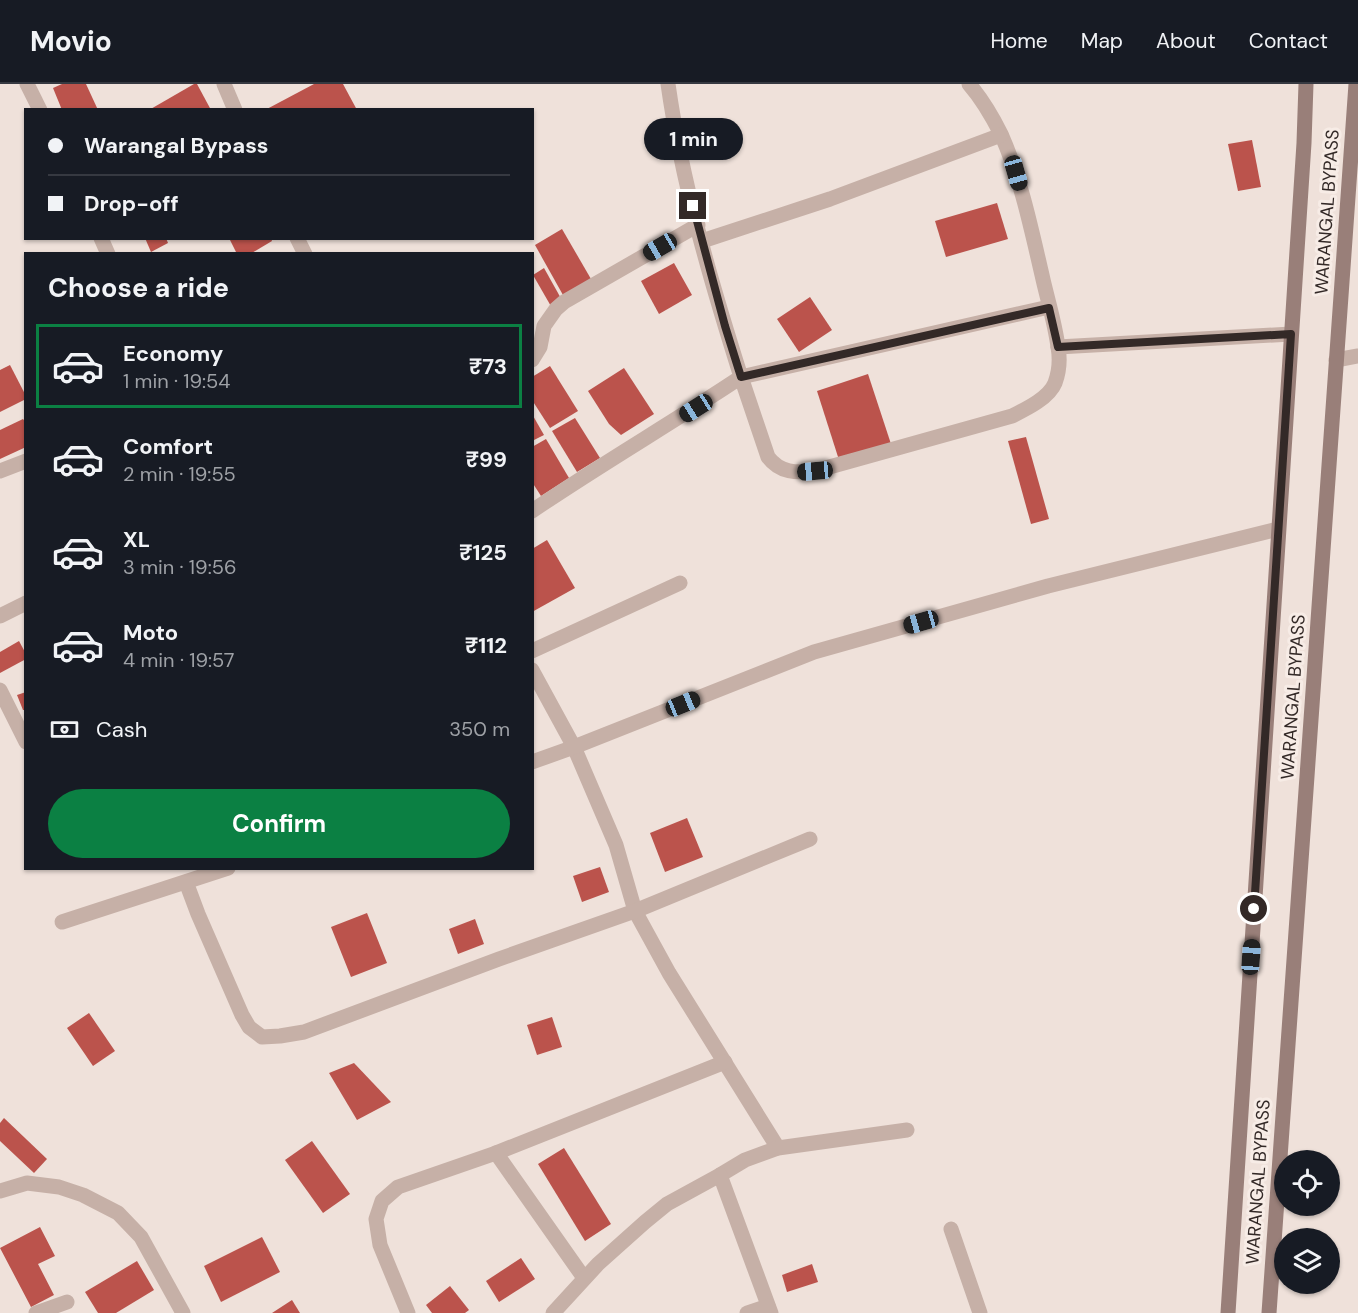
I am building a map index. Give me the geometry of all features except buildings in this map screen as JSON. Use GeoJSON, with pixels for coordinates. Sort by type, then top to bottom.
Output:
{"type":"FeatureCollection","features":[{"type":"Feature","properties":{"kind":"main road","name":"WARANGAL BYPASS"},"geometry":{"type":"LineString","coordinates":[[1228,1313],[1306,84]]}},
{"type":"Feature","properties":{"kind":"main road","name":"WARANGAL BYPASS"},"geometry":{"type":"LineString","coordinates":[[1269,1313],[1356,84]]}},
{"type":"Feature","properties":{"kind":"street"},"geometry":{"type":"LineString","coordinates":[[27,84],[38,108]]}},
{"type":"Feature","properties":{"kind":"street"},"geometry":{"type":"LineString","coordinates":[[224,84],[234,108]]}},
{"type":"Feature","properties":{"kind":"street"},"geometry":{"type":"LineString","coordinates":[[668,84],[675,127],[702,241],[725,326],[768,457],[773,464],[786,471],[799,472],[815,471],[1012,416],[1040,400],[1054,385],[1059,367],[1058,347],[1016,173],[1001,135],[982,100],[969,84]]}},
{"type":"Feature","properties":{"kind":"street"},"geometry":{"type":"LineString","coordinates":[[702,241],[830,199],[1001,135]]}},
{"type":"Feature","properties":{"kind":"street"},"geometry":{"type":"LineString","coordinates":[[534,357],[540,347],[544,326],[564,302],[698,225]]}},
{"type":"Feature","properties":{"kind":"street"},"geometry":{"type":"LineString","coordinates":[[534,510],[741,377],[1049,308]]}},
{"type":"Feature","properties":{"kind":"street"},"geometry":{"type":"LineString","coordinates":[[1058,347],[1291,334]]}},
{"type":"Feature","properties":{"kind":"street"},"geometry":{"type":"LineString","coordinates":[[1336,360],[1358,356]]}},
{"type":"Feature","properties":{"kind":"street"},"geometry":{"type":"LineString","coordinates":[[0,471],[24,462]]}},
{"type":"Feature","properties":{"kind":"street"},"geometry":{"type":"LineString","coordinates":[[534,761],[814,652],[1048,586],[1278,529]]}},
{"type":"Feature","properties":{"kind":"street"},"geometry":{"type":"LineString","coordinates":[[534,650],[681,583]]}},
{"type":"Feature","properties":{"kind":"street"},"geometry":{"type":"LineString","coordinates":[[0,616],[24,604]]}},
{"type":"Feature","properties":{"kind":"street"},"geometry":{"type":"LineString","coordinates":[[534,674],[574,747],[615,845],[635,911],[669,974],[778,1148]]}},
{"type":"Feature","properties":{"kind":"street"},"geometry":{"type":"LineString","coordinates":[[0,690],[24,738]]}},
{"type":"Feature","properties":{"kind":"street"},"geometry":{"type":"LineString","coordinates":[[186,882],[242,1015],[249,1026],[262,1037],[280,1036],[304,1032],[498,959],[635,911],[810,839]]}},
{"type":"Feature","properties":{"kind":"street"},"geometry":{"type":"LineString","coordinates":[[62,922],[222,870]]}},
{"type":"Feature","properties":{"kind":"street"},"geometry":{"type":"LineString","coordinates":[[408,1313],[380,1245],[376,1219],[382,1201],[398,1187],[496,1153],[724,1062]]}},
{"type":"Feature","properties":{"kind":"street"},"geometry":{"type":"LineString","coordinates":[[553,1313],[598,1264],[667,1204],[745,1160],[778,1148],[907,1130]]}},
{"type":"Feature","properties":{"kind":"street"},"geometry":{"type":"LineString","coordinates":[[496,1153],[584,1278]]}},
{"type":"Feature","properties":{"kind":"street"},"geometry":{"type":"LineString","coordinates":[[720,1175],[770,1309],[747,1313]]}},
{"type":"Feature","properties":{"kind":"street"},"geometry":{"type":"LineString","coordinates":[[0,1191],[27,1183],[59,1187],[83,1195],[118,1213],[141,1237],[183,1313]]}},
{"type":"Feature","properties":{"kind":"street"},"geometry":{"type":"LineString","coordinates":[[951,1229],[980,1313]]}},
{"type":"Feature","properties":{"kind":"street"},"geometry":{"type":"LineString","coordinates":[[36,1313],[67,1302]]}},
{"type":"Feature","properties":{"kind":"route"},"geometry":{"type":"LineString","coordinates":[[693,206],[741,377],[1049,308],[1058,347],[1291,334],[1254,909]]}}]}
